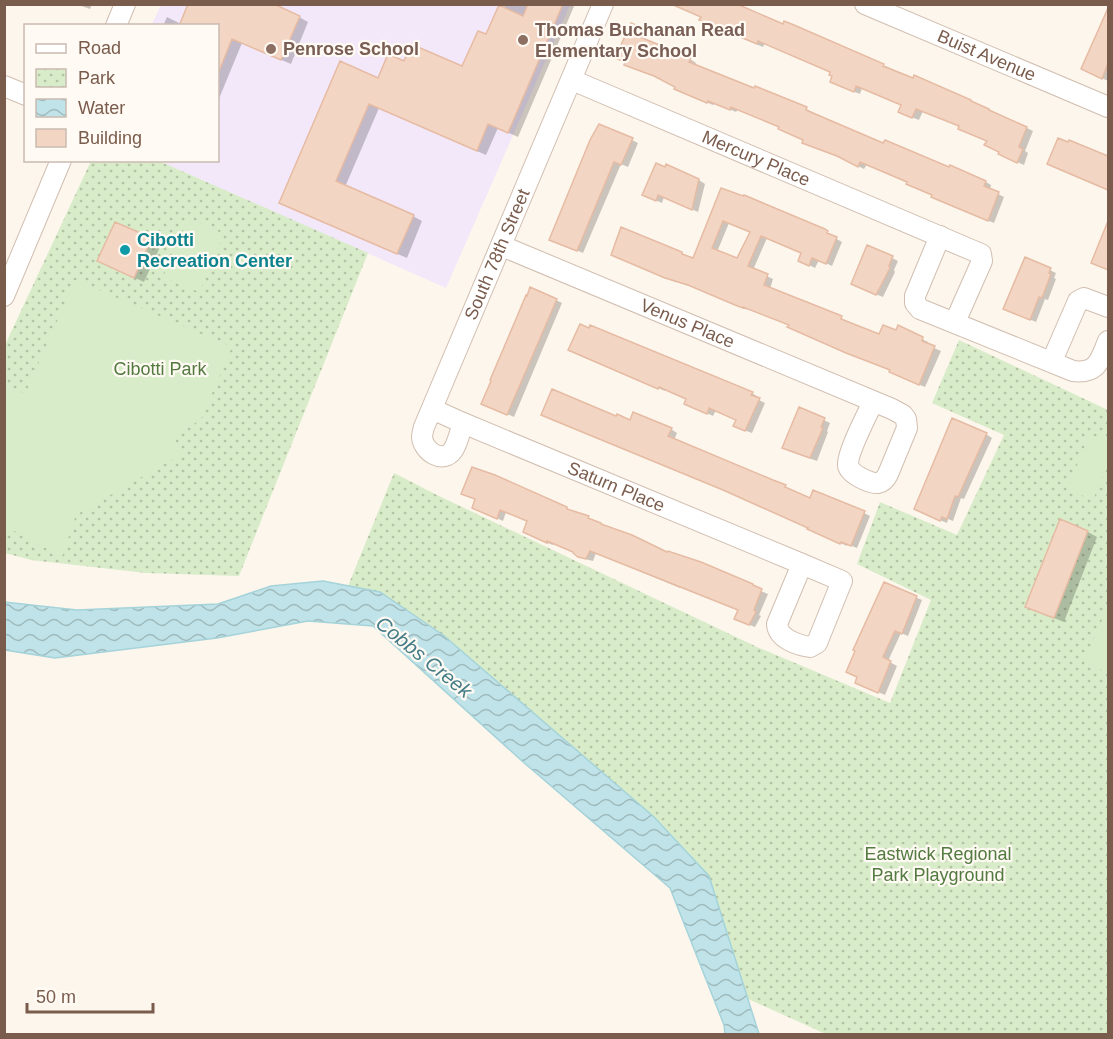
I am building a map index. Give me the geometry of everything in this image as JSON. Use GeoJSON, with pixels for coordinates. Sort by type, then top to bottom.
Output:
{"type":"FeatureCollection","features":[{"type":"Feature","properties":{"kind":"street"},"geometry":{"type":"LineString","coordinates":[[117,24],[125,4]]}},
{"type":"Feature","properties":{"kind":"street","name":"South 78th Street"},"geometry":{"type":"LineString","coordinates":[[463,423],[453,450],[447,456],[440,457],[433,454],[424,445],[422,437],[424,427],[603,4]]}},
{"type":"Feature","properties":{"kind":"street","name":"Buist Avenue"},"geometry":{"type":"LineString","coordinates":[[864,4],[1108,107]]}},
{"type":"Feature","properties":{"kind":"street","name":"Mercury Place"},"geometry":{"type":"LineString","coordinates":[[572,80],[981,254],[982,261],[955,322]]}},
{"type":"Feature","properties":{"kind":"street"},"geometry":{"type":"LineString","coordinates":[[4,86],[24,94]]}},
{"type":"Feature","properties":{"kind":"street"},"geometry":{"type":"LineString","coordinates":[[4,296],[60,162]]}},
{"type":"Feature","properties":{"kind":"street"},"geometry":{"type":"LineString","coordinates":[[940,236],[915,296],[915,303],[920,309],[1082,372],[1091,370],[1097,365],[1108,341]]}},
{"type":"Feature","properties":{"kind":"street","name":"Venus Place"},"geometry":{"type":"LineString","coordinates":[[502,246],[873,402]]}},
{"type":"Feature","properties":{"kind":"street"},"geometry":{"type":"LineString","coordinates":[[1052,361],[1078,301],[1084,298],[1108,307]]}},
{"type":"Feature","properties":{"kind":"street","name":"Saturn Place"},"geometry":{"type":"LineString","coordinates":[[432,409],[463,423],[802,564],[842,581],[817,643],[810,647],[781,635],[777,630],[777,624],[802,564]]}},
{"type":"Feature","properties":{"kind":"shaded area"},"geometry":{"type":"Polygon","coordinates":[[[161,5],[570,5],[446,288],[161,162],[219,162],[219,24],[152,24],[161,5]]]}},
{"type":"Feature","properties":{"kind":"green space","name":"Cibotti Park"},"geometry":{"type":"Polygon","coordinates":[[[91,162],[161,162],[368,253],[239,576],[146,573],[31,560],[5,553],[5,345],[91,162]]]}},
{"type":"Feature","properties":{"kind":"green space"},"geometry":{"type":"Polygon","coordinates":[[[188,218],[224,234],[199,292],[163,277],[188,218]]]}},
{"type":"Feature","properties":{"kind":"green space"},"geometry":{"type":"Polygon","coordinates":[[[75,280],[232,347],[201,419],[174,438],[183,453],[76,515],[62,557],[5,526],[5,396],[9,386],[25,394],[75,280]]]}},
{"type":"Feature","properties":{"kind":"green space","name":"Eastwick Regional Park Playground"},"geometry":{"type":"Polygon","coordinates":[[[959,340],[1108,410],[1108,1034],[826,1034],[737,994],[689,858],[348,586],[394,473],[757,647],[890,703],[931,600],[857,564],[880,502],[957,535],[1004,435],[932,403],[959,340]]]}},
{"type":"Feature","properties":{"kind":"green space"},"geometry":{"type":"Polygon","coordinates":[[[1090,434],[1108,442],[1108,463],[1093,500],[1067,489],[1090,434]]]}},
{"type":"Feature","properties":{"kind":"green space"},"geometry":{"type":"Polygon","coordinates":[[[1108,606],[1108,673],[1084,662],[1108,606]]]}},
{"type":"Feature","properties":{"kind":"water","name":"Cobbs Creek"},"geometry":{"type":"Polygon","coordinates":[[[323,581],[380,592],[443,635],[654,817],[709,876],[759,1034],[725,1034],[724,1025],[670,888],[522,761],[373,626],[308,621],[217,638],[55,658],[5,650],[5,602],[77,610],[218,604],[271,586],[323,581]]]}},
{"type":"Feature","properties":{"kind":"building","name":"Penrose School"},"geometry":{"type":"Polygon","coordinates":[[[188,4],[274,4],[300,16],[281,60],[232,39],[219,72],[219,24],[180,24],[188,4]]]}},
{"type":"Feature","properties":{"kind":"building"},"geometry":{"type":"Polygon","coordinates":[[[528,4],[563,4],[508,133],[488,124],[477,151],[369,104],[336,181],[414,215],[397,254],[279,203],[340,61],[378,78],[388,54],[404,61],[411,44],[462,66],[478,31],[486,34],[499,5],[523,16],[528,4]]]}},
{"type":"Feature","properties":{"kind":"building"},"geometry":{"type":"Polygon","coordinates":[[[671,4],[737,4],[783,24],[784,21],[794,25],[884,64],[883,66],[913,78],[914,75],[971,100],[1027,127],[1019,147],[1023,149],[1017,163],[984,145],[987,141],[958,129],[959,126],[916,109],[912,118],[898,112],[901,105],[856,86],[854,92],[830,82],[832,76],[829,75],[830,72],[758,41],[757,44],[699,20],[701,17],[671,4]]]}},
{"type":"Feature","properties":{"kind":"building"},"geometry":{"type":"Polygon","coordinates":[[[1108,8],[1108,63],[1102,79],[1081,69],[1108,8]]]}},
{"type":"Feature","properties":{"kind":"building"},"geometry":{"type":"Polygon","coordinates":[[[631,23],[643,28],[640,37],[691,58],[689,62],[807,107],[806,110],[883,143],[885,140],[986,181],[984,186],[999,192],[988,221],[931,197],[932,195],[906,184],[907,182],[860,162],[858,167],[837,156],[802,143],[803,140],[778,129],[779,127],[731,107],[730,110],[708,101],[707,103],[674,89],[675,87],[654,76],[624,65],[625,62],[615,58],[631,23]]]}},
{"type":"Feature","properties":{"kind":"building"},"geometry":{"type":"Polygon","coordinates":[[[599,124],[633,138],[621,165],[614,162],[577,251],[549,240],[590,140],[599,124]]]}},
{"type":"Feature","properties":{"kind":"building"},"geometry":{"type":"Polygon","coordinates":[[[1058,138],[1068,142],[1069,140],[1108,156],[1108,190],[1047,164],[1058,138]]]}},
{"type":"Feature","properties":{"kind":"building"},"geometry":{"type":"Polygon","coordinates":[[[656,163],[665,167],[666,164],[699,179],[692,210],[658,195],[656,201],[642,195],[656,163]]]}},
{"type":"Feature","properties":{"kind":"building"},"geometry":{"type":"Polygon","coordinates":[[[721,188],[744,195],[825,229],[827,233],[837,237],[826,264],[812,258],[809,266],[798,261],[801,253],[761,236],[748,266],[768,274],[764,285],[842,316],[841,319],[879,334],[883,325],[896,330],[898,325],[923,337],[922,341],[935,346],[919,385],[889,372],[890,370],[787,327],[789,325],[611,255],[621,227],[693,258],[721,188]],[[723,221],[712,248],[737,258],[750,232],[723,221]]]}},
{"type":"Feature","properties":{"kind":"building"},"geometry":{"type":"Polygon","coordinates":[[[1108,221],[1108,270],[1091,263],[1108,221]]]}},
{"type":"Feature","properties":{"kind":"building","name":"Cibotti Recreation Center"},"geometry":{"type":"Polygon","coordinates":[[[115,222],[152,238],[134,278],[97,261],[115,222]]]}},
{"type":"Feature","properties":{"kind":"building"},"geometry":{"type":"Polygon","coordinates":[[[867,245],[893,256],[890,268],[876,295],[851,284],[867,245]]]}},
{"type":"Feature","properties":{"kind":"building"},"geometry":{"type":"Polygon","coordinates":[[[1025,257],[1051,268],[1042,298],[1039,297],[1030,320],[1003,309],[1025,257]]]}},
{"type":"Feature","properties":{"kind":"building"},"geometry":{"type":"Polygon","coordinates":[[[530,287],[557,299],[507,415],[481,404],[530,287]]]}},
{"type":"Feature","properties":{"kind":"building"},"geometry":{"type":"Polygon","coordinates":[[[580,324],[589,328],[590,325],[753,392],[751,395],[760,398],[745,431],[733,426],[736,420],[709,408],[707,414],[684,404],[686,399],[568,350],[580,324]]]}},
{"type":"Feature","properties":{"kind":"building"},"geometry":{"type":"Polygon","coordinates":[[[552,389],[630,420],[633,412],[672,428],[668,436],[786,485],[785,487],[810,498],[813,490],[865,511],[851,546],[841,542],[840,544],[723,490],[541,415],[552,389]]]}},
{"type":"Feature","properties":{"kind":"building"},"geometry":{"type":"Polygon","coordinates":[[[799,407],[825,418],[810,458],[782,448],[799,407]]]}},
{"type":"Feature","properties":{"kind":"building"},"geometry":{"type":"Polygon","coordinates":[[[952,418],[987,433],[958,497],[955,496],[947,519],[942,517],[940,521],[914,509],[952,418]]]}},
{"type":"Feature","properties":{"kind":"building"},"geometry":{"type":"Polygon","coordinates":[[[472,467],[495,475],[667,552],[701,562],[762,589],[754,610],[756,612],[749,625],[734,619],[738,610],[590,551],[586,559],[578,557],[573,552],[523,532],[527,521],[500,510],[497,519],[472,508],[475,499],[461,494],[472,467]]]}},
{"type":"Feature","properties":{"kind":"building"},"geometry":{"type":"Polygon","coordinates":[[[1060,519],[1088,531],[1054,618],[1025,607],[1060,519]]]}},
{"type":"Feature","properties":{"kind":"building"},"geometry":{"type":"Polygon","coordinates":[[[884,582],[917,596],[902,634],[895,631],[883,657],[891,661],[878,693],[855,683],[857,677],[846,672],[855,651],[853,650],[884,582]]]}},
{"type":"Feature","properties":{"kind":"place","name":"Thomas Buchanan Read Elementary School"},"geometry":{"type":"Point","coordinates":[523,40]}},
{"type":"Feature","properties":{"kind":"place","name":"Penrose School"},"geometry":{"type":"Point","coordinates":[271,49]}},
{"type":"Feature","properties":{"kind":"place","name":"Cibotti Recreation Center"},"geometry":{"type":"Point","coordinates":[125,250]}}]}
